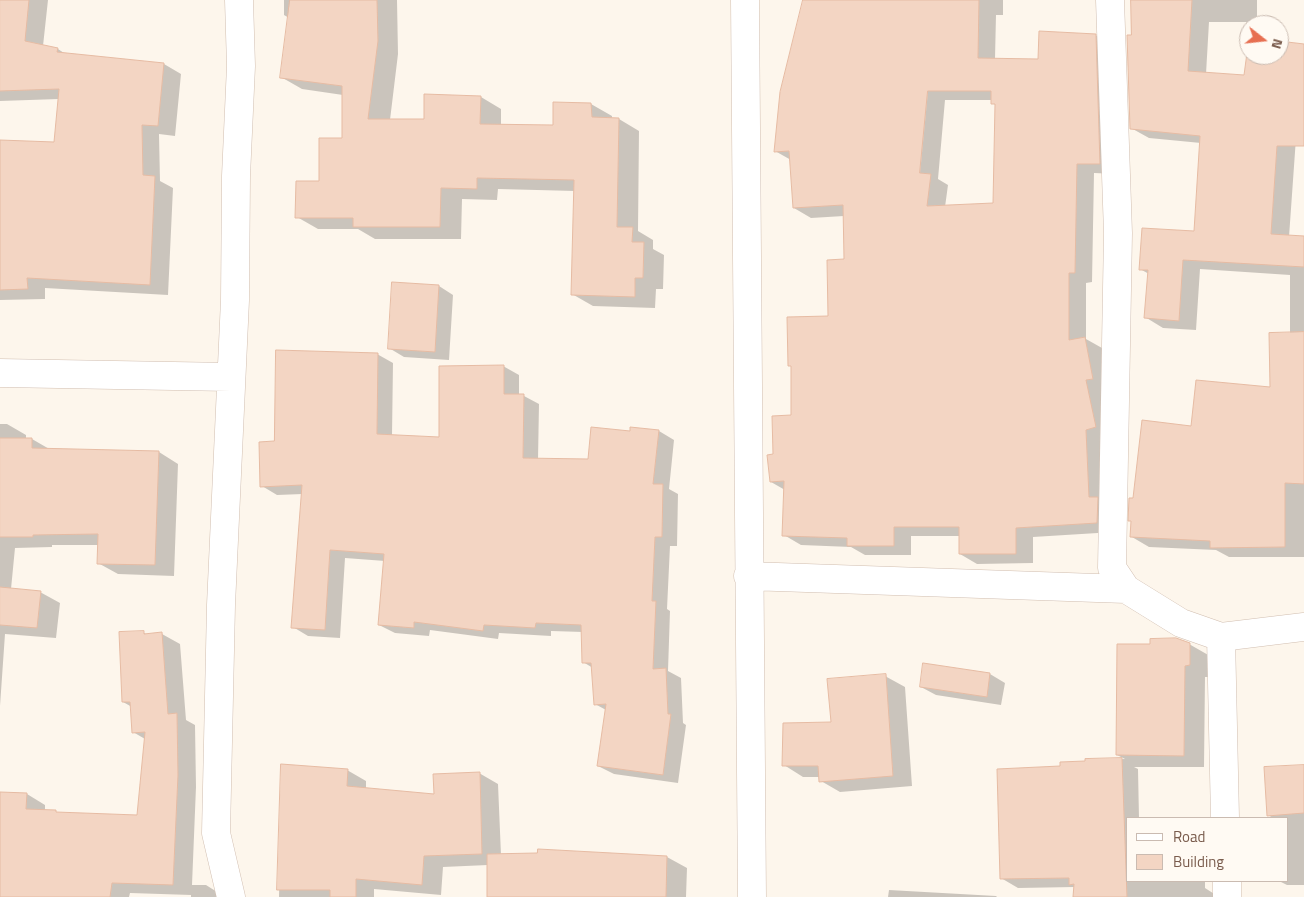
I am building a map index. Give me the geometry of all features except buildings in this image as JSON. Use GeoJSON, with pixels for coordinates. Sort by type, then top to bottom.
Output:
{"type":"FeatureCollection","features":[{"type":"Feature","properties":{"kind":"street"},"geometry":{"type":"LineString","coordinates":[[231,897],[216,833],[221,605],[235,300],[236,176],[240,66],[239,0]]}},
{"type":"Feature","properties":{"kind":"street"},"geometry":{"type":"LineString","coordinates":[[745,0],[752,897]]}},
{"type":"Feature","properties":{"kind":"street"},"geometry":{"type":"LineString","coordinates":[[1110,0],[1118,233],[1112,568],[1126,589],[1181,623],[1221,637],[1304,627]]}},
{"type":"Feature","properties":{"kind":"street"},"geometry":{"type":"LineString","coordinates":[[0,373],[231,378]]}},
{"type":"Feature","properties":{"kind":"street"},"geometry":{"type":"LineString","coordinates":[[748,576],[1126,589]]}},
{"type":"Feature","properties":{"kind":"street"},"geometry":{"type":"LineString","coordinates":[[1221,637],[1225,817]]}},
{"type":"Feature","properties":{"kind":"street"},"geometry":{"type":"LineString","coordinates":[[1227,882],[1227,897]]}}]}
